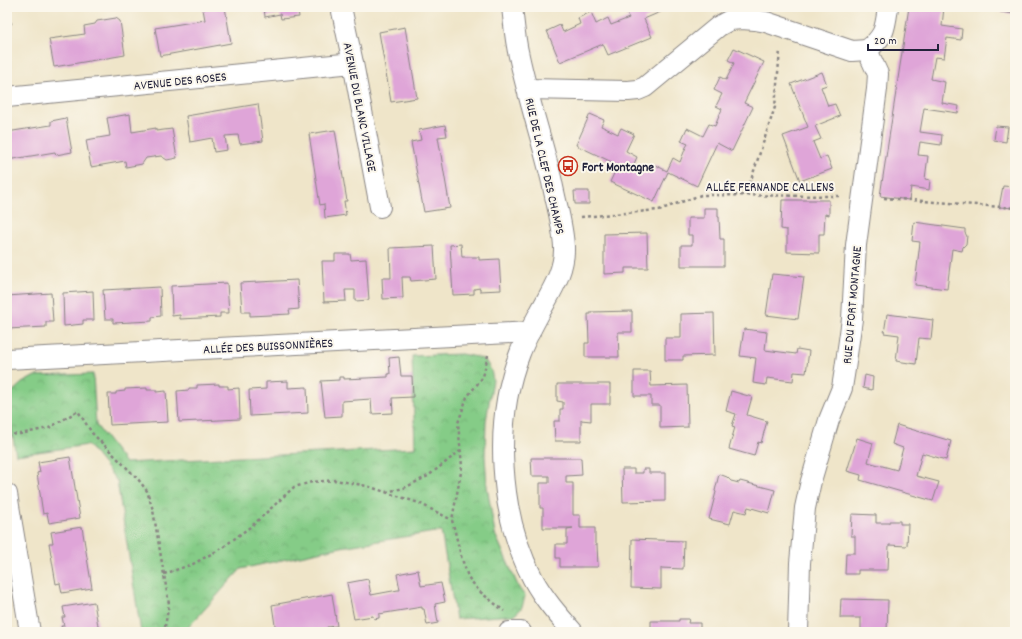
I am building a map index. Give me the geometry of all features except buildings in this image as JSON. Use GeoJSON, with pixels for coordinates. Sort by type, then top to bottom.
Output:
{"type":"FeatureCollection","features":[{"type":"Feature","properties":{"kind":"street","name":"AVENUE DU BLANC VILLAGE"},"geometry":{"type":"LineString","coordinates":[[341,7],[353,62],[380,207]]}},
{"type":"Feature","properties":{"kind":"street","name":"RUE DE LA CLEF DES CHAMPS"},"geometry":{"type":"LineString","coordinates":[[512,7],[519,57],[549,172],[560,219],[564,248],[563,263],[558,278],[530,332],[513,374],[508,398],[503,444],[505,486],[512,523],[525,563],[546,600],[573,632]]}},
{"type":"Feature","properties":{"kind":"street"},"geometry":{"type":"LineString","coordinates":[[528,89],[638,90],[645,87],[719,26],[730,20],[755,20],[852,51],[867,50],[881,37],[886,25],[888,7]]}},
{"type":"Feature","properties":{"kind":"street","name":"RUE DU FORT MONTAGNE"},"geometry":{"type":"LineString","coordinates":[[798,632],[800,563],[805,508],[811,481],[829,420],[842,388],[852,320],[856,245],[878,74],[867,50]]}},
{"type":"Feature","properties":{"kind":"street","name":"AVENUE DES ROSES"},"geometry":{"type":"LineString","coordinates":[[7,97],[353,62]]}},
{"type":"Feature","properties":{"kind":"street","name":"ALLÉE DES BUISSONNIÈRES"},"geometry":{"type":"LineString","coordinates":[[7,359],[530,332]]}},
{"type":"Feature","properties":{"kind":"street"},"geometry":{"type":"LineString","coordinates":[[7,494],[30,632]]}},
{"type":"Feature","properties":{"kind":"street"},"geometry":{"type":"LineString","coordinates":[[509,632],[521,632]]}},
{"type":"Feature","properties":{"kind":"path"},"geometry":{"type":"LineString","coordinates":[[746,194],[775,107],[782,28]]}},
{"type":"Feature","properties":{"kind":"path","name":"ALLÉE FERNANDE CALLENS"},"geometry":{"type":"LineString","coordinates":[[560,219],[659,210],[702,195],[746,194],[862,197],[1015,208]]}},
{"type":"Feature","properties":{"kind":"path"},"geometry":{"type":"LineString","coordinates":[[493,334],[483,377],[467,397],[458,423],[462,467],[452,520],[468,577],[479,591],[504,611],[513,632]]}},
{"type":"Feature","properties":{"kind":"path"},"geometry":{"type":"LineString","coordinates":[[7,435],[49,428],[78,410],[92,433],[138,479],[147,491],[153,510],[164,574],[169,604],[164,632]]}},
{"type":"Feature","properties":{"kind":"path"},"geometry":{"type":"LineString","coordinates":[[385,492],[404,488],[428,476],[460,451]]}},
{"type":"Feature","properties":{"kind":"path"},"geometry":{"type":"LineString","coordinates":[[164,574],[193,564],[222,548],[254,524],[294,487],[312,482],[335,480],[367,486],[420,503],[452,520]]}},
{"type":"Feature","properties":{"kind":"green space"},"geometry":{"type":"Polygon","coordinates":[[[461,354],[485,360],[491,370],[493,380],[486,421],[485,456],[487,486],[495,534],[519,588],[525,596],[522,607],[514,615],[456,619],[441,531],[341,547],[241,569],[184,632],[141,632],[117,481],[88,445],[16,455],[8,410],[11,393],[22,383],[35,376],[93,374],[96,425],[125,463],[415,448],[412,356],[461,354]]]}},
{"type":"Feature","properties":{"kind":"place","name":"Fort Montagne"},"geometry":{"type":"Point","coordinates":[568,166]}}]}
